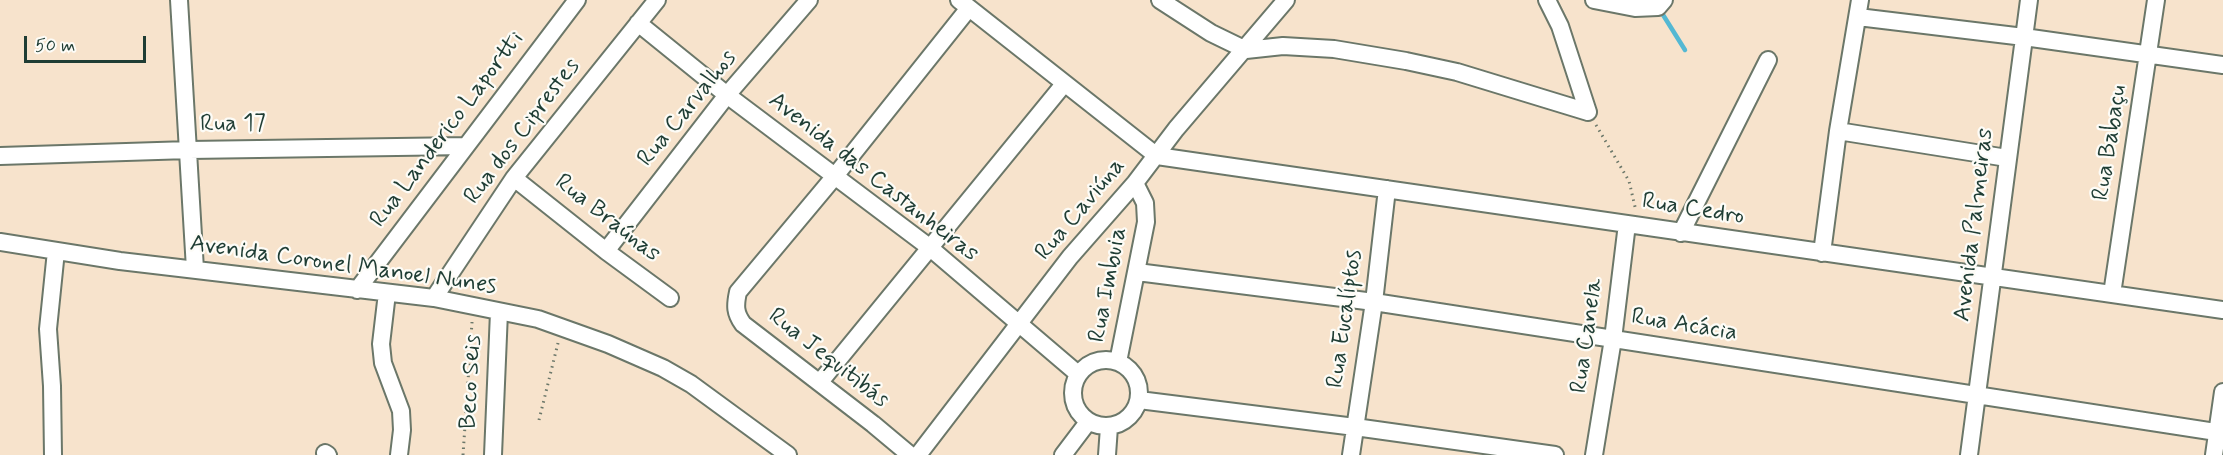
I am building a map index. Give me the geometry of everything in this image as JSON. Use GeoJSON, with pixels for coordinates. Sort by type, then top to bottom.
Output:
{"type":"FeatureCollection","features":[{"type":"Feature","properties":{"kind":"street"},"geometry":{"type":"LineString","coordinates":[[179,0],[195,269]]}},
{"type":"Feature","properties":{"kind":"street","name":"Rua Landerico Laportti"},"geometry":{"type":"LineString","coordinates":[[357,290],[577,0]]}},
{"type":"Feature","properties":{"kind":"street","name":"Rua dos Ciprestes"},"geometry":{"type":"LineString","coordinates":[[434,298],[514,178],[657,0]]}},
{"type":"Feature","properties":{"kind":"street","name":"Rua Carvalhos"},"geometry":{"type":"LineString","coordinates":[[606,251],[727,95],[809,0]]}},
{"type":"Feature","properties":{"kind":"street"},"geometry":{"type":"LineString","coordinates":[[1161,0],[1211,33],[1246,50],[1282,46],[1334,49],[1406,61],[1457,72],[1588,112]]}},
{"type":"Feature","properties":{"kind":"street","name":"Rua Caviúna"},"geometry":{"type":"LineString","coordinates":[[918,455],[1070,257],[1135,183],[1176,129],[1246,50],[1286,0]]}},
{"type":"Feature","properties":{"kind":"street"},"geometry":{"type":"LineString","coordinates":[[1547,0],[1560,26],[1588,112]]}},
{"type":"Feature","properties":{"kind":"street"},"geometry":{"type":"LineString","coordinates":[[1594,0],[1635,8],[1658,7],[1664,0]]}},
{"type":"Feature","properties":{"kind":"street"},"geometry":{"type":"LineString","coordinates":[[1822,253],[1838,131],[1860,0]]}},
{"type":"Feature","properties":{"kind":"street","name":"Avenida Palmeiras"},"geometry":{"type":"LineString","coordinates":[[1969,455],[2029,0]]}},
{"type":"Feature","properties":{"kind":"street","name":"Rua Babaçu"},"geometry":{"type":"LineString","coordinates":[[2112,294],[2156,0]]}},
{"type":"Feature","properties":{"kind":"street"},"geometry":{"type":"LineString","coordinates":[[835,176],[964,4],[1157,156]]}},
{"type":"Feature","properties":{"kind":"street"},"geometry":{"type":"LineString","coordinates":[[1858,17],[2024,37],[2223,65]]}},
{"type":"Feature","properties":{"kind":"street","name":"Avenida das Castanheiras"},"geometry":{"type":"LineString","coordinates":[[638,23],[727,95],[929,247],[1078,374]]}},
{"type":"Feature","properties":{"kind":"street"},"geometry":{"type":"LineString","coordinates":[[1681,233],[1768,60]]}},
{"type":"Feature","properties":{"kind":"street"},"geometry":{"type":"LineString","coordinates":[[820,382],[1064,84]]}},
{"type":"Feature","properties":{"kind":"street"},"geometry":{"type":"LineString","coordinates":[[1838,131],[2007,158]]}},
{"type":"Feature","properties":{"kind":"street","name":"Rua 17"},"geometry":{"type":"LineString","coordinates":[[0,156],[189,150],[466,146]]}},
{"type":"Feature","properties":{"kind":"street","name":"Rua Cedro"},"geometry":{"type":"LineString","coordinates":[[1157,156],[2223,310]]}},
{"type":"Feature","properties":{"kind":"street","name":"Rua Jequitibás"},"geometry":{"type":"LineString","coordinates":[[835,176],[738,292],[735,307],[737,316],[743,324],[820,382],[910,455]]}},
{"type":"Feature","properties":{"kind":"street","name":"Rua Braúnas"},"geometry":{"type":"LineString","coordinates":[[514,178],[670,298]]}},
{"type":"Feature","properties":{"kind":"street","name":"Rua Imbuia"},"geometry":{"type":"LineString","coordinates":[[1118,362],[1146,222],[1145,203],[1135,183]]}},
{"type":"Feature","properties":{"kind":"street","name":"Rua Eucalíptos"},"geometry":{"type":"LineString","coordinates":[[1351,455],[1374,302],[1387,189]]}},
{"type":"Feature","properties":{"kind":"street","name":"Rua Canela"},"geometry":{"type":"LineString","coordinates":[[1594,455],[1633,225]]}},
{"type":"Feature","properties":{"kind":"street","name":"Avenida Coronel Manoel Nunes"},"geometry":{"type":"LineString","coordinates":[[0,242],[120,261],[434,298],[538,319],[608,344],[673,374],[730,411],[788,455]]}},
{"type":"Feature","properties":{"kind":"street"},"geometry":{"type":"LineString","coordinates":[[53,455],[48,329],[56,251]]}},
{"type":"Feature","properties":{"kind":"street","name":"Rua Acácia"},"geometry":{"type":"LineString","coordinates":[[1137,272],[1374,302],[2220,433]]}},
{"type":"Feature","properties":{"kind":"street"},"geometry":{"type":"LineString","coordinates":[[387,293],[381,344],[383,363],[400,411],[402,430],[399,455]]}},
{"type":"Feature","properties":{"kind":"street","name":"Beco Seis"},"geometry":{"type":"LineString","coordinates":[[493,455],[500,312]]}},
{"type":"Feature","properties":{"kind":"street"},"geometry":{"type":"LineString","coordinates":[[1107,359],[1118,362],[1128,368],[1139,388],[1139,400],[1135,410],[1119,424],[1109,427],[1088,422],[1074,406],[1073,384],[1078,374],[1086,366],[1096,361],[1107,359]]}},
{"type":"Feature","properties":{"kind":"street"},"geometry":{"type":"LineString","coordinates":[[2214,455],[2220,433],[2223,392]]}},
{"type":"Feature","properties":{"kind":"street"},"geometry":{"type":"LineString","coordinates":[[1139,400],[1555,455]]}},
{"type":"Feature","properties":{"kind":"street"},"geometry":{"type":"LineString","coordinates":[[1063,455],[1088,422]]}},
{"type":"Feature","properties":{"kind":"street"},"geometry":{"type":"LineString","coordinates":[[1107,455],[1109,427]]}},
{"type":"Feature","properties":{"kind":"path"},"geometry":{"type":"LineString","coordinates":[[1588,112],[1629,181],[1633,225]]}},
{"type":"Feature","properties":{"kind":"path"},"geometry":{"type":"LineString","coordinates":[[463,455],[474,306]]}},
{"type":"Feature","properties":{"kind":"path"},"geometry":{"type":"LineString","coordinates":[[539,420],[562,327]]}},
{"type":"Feature","properties":{"kind":"waterway"},"geometry":{"type":"LineString","coordinates":[[1660,10],[1685,50]]}}]}
